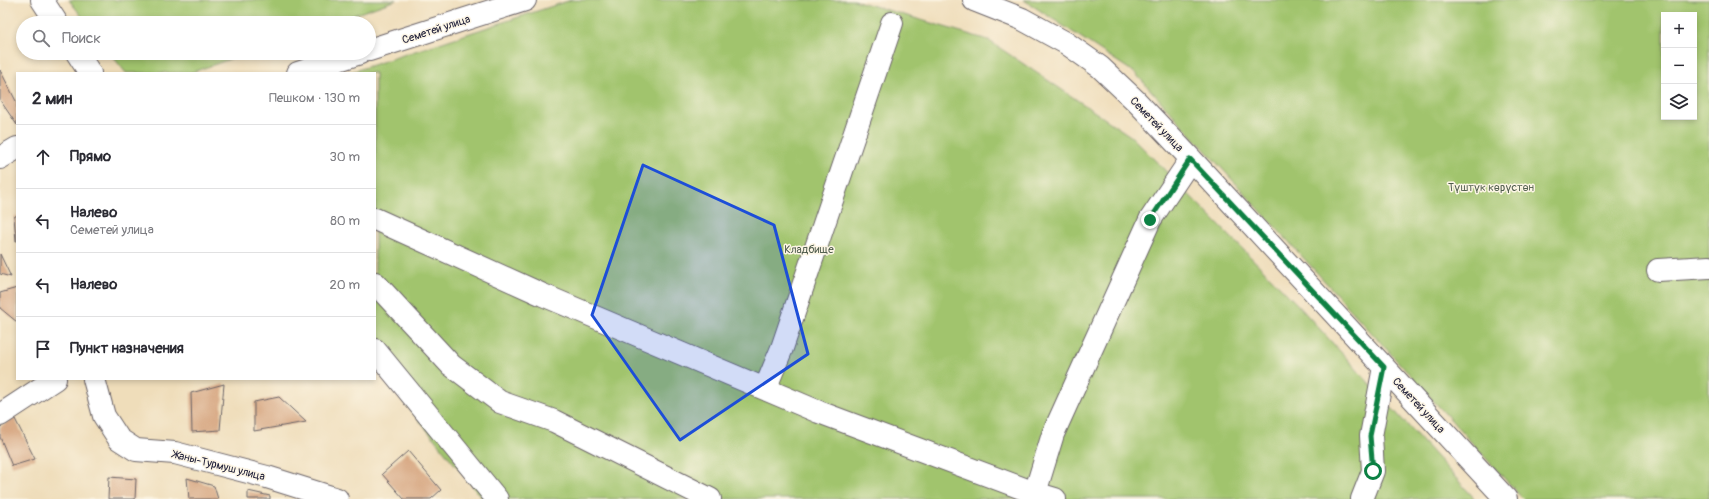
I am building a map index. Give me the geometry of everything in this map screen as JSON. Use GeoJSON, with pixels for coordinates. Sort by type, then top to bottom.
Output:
{"type":"FeatureCollection","features":[{"type":"Feature","properties":{"kind":"street"},"geometry":{"type":"LineString","coordinates":[[42,0],[52,16]]}},
{"type":"Feature","properties":{"kind":"street","name":"Семетей улица"},"geometry":{"type":"LineString","coordinates":[[376,48],[525,0]]}},
{"type":"Feature","properties":{"kind":"street","name":"Семетей улица"},"geometry":{"type":"LineString","coordinates":[[974,0],[1022,18],[1066,43],[1100,67],[1136,101],[1506,499]]}},
{"type":"Feature","properties":{"kind":"street"},"geometry":{"type":"LineString","coordinates":[[765,389],[782,348],[892,23]]}},
{"type":"Feature","properties":{"kind":"street"},"geometry":{"type":"LineString","coordinates":[[82,60],[89,72]]}},
{"type":"Feature","properties":{"kind":"street"},"geometry":{"type":"LineString","coordinates":[[301,72],[338,60]]}},
{"type":"Feature","properties":{"kind":"street"},"geometry":{"type":"LineString","coordinates":[[0,158],[16,149]]}},
{"type":"Feature","properties":{"kind":"street"},"geometry":{"type":"LineString","coordinates":[[376,219],[542,295],[819,412],[1049,497],[1052,434],[1147,227],[1190,159]]}},
{"type":"Feature","properties":{"kind":"street"},"geometry":{"type":"LineString","coordinates":[[1658,270],[1709,267]]}},
{"type":"Feature","properties":{"kind":"street"},"geometry":{"type":"LineString","coordinates":[[376,284],[452,365],[500,402],[554,421],[710,499]]}},
{"type":"Feature","properties":{"kind":"street"},"geometry":{"type":"LineString","coordinates":[[376,351],[497,499]]}},
{"type":"Feature","properties":{"kind":"street"},"geometry":{"type":"LineString","coordinates":[[1362,499],[1373,471],[1370,436],[1384,367]]}},
{"type":"Feature","properties":{"kind":"street"},"geometry":{"type":"LineString","coordinates":[[0,416],[54,380]]}},
{"type":"Feature","properties":{"kind":"street","name":"Жаны-Турмуш улица"},"geometry":{"type":"LineString","coordinates":[[94,380],[104,416],[119,439],[136,450],[175,453],[267,477],[337,499]]}},
{"type":"Feature","properties":{"kind":"highlighted area"},"geometry":{"type":"Polygon","coordinates":[[[643,165],[774,225],[808,354],[680,440],[592,315],[643,165]]]}},
{"type":"Feature","properties":{"kind":"green space"},"geometry":{"type":"Polygon","coordinates":[[[69,0],[396,0],[351,16],[82,16],[69,0]]]}},
{"type":"Feature","properties":{"kind":"green space","name":"Кладбище"},"geometry":{"type":"Polygon","coordinates":[[[571,0],[854,0],[988,40],[1132,137],[1296,303],[1475,499],[483,499],[376,367],[376,72],[351,72],[571,0]]]}},
{"type":"Feature","properties":{"kind":"green space","name":"Түштүк көрүстөн"},"geometry":{"type":"Polygon","coordinates":[[[1024,0],[1709,0],[1709,499],[1523,499],[1135,73],[1024,0]]]}},
{"type":"Feature","properties":{"kind":"green space"},"geometry":{"type":"Polygon","coordinates":[[[116,60],[227,60],[193,72],[125,72],[116,60]]]}},
{"type":"Feature","properties":{"kind":"building"},"geometry":{"type":"Polygon","coordinates":[[[0,70],[16,101],[16,124],[0,100],[0,70]]]}},
{"type":"Feature","properties":{"kind":"building"},"geometry":{"type":"Polygon","coordinates":[[[16,216],[16,241],[14,217],[16,216]]]}},
{"type":"Feature","properties":{"kind":"building"},"geometry":{"type":"Polygon","coordinates":[[[0,254],[11,277],[0,274],[0,254]]]}},
{"type":"Feature","properties":{"kind":"building"},"geometry":{"type":"Polygon","coordinates":[[[16,288],[16,321],[0,308],[0,293],[16,288]]]}},
{"type":"Feature","properties":{"kind":"building"},"geometry":{"type":"Polygon","coordinates":[[[224,384],[220,430],[192,432],[191,393],[224,384]]]}},
{"type":"Feature","properties":{"kind":"building"},"geometry":{"type":"Polygon","coordinates":[[[279,397],[306,422],[254,431],[254,402],[279,397]]]}},
{"type":"Feature","properties":{"kind":"building"},"geometry":{"type":"Polygon","coordinates":[[[14,417],[35,459],[12,466],[0,437],[0,427],[14,417]]]}},
{"type":"Feature","properties":{"kind":"building"},"geometry":{"type":"Polygon","coordinates":[[[408,451],[441,490],[431,499],[404,499],[382,474],[408,451]]]}},
{"type":"Feature","properties":{"kind":"building"},"geometry":{"type":"Polygon","coordinates":[[[109,477],[136,479],[135,499],[108,499],[109,477]]]}},
{"type":"Feature","properties":{"kind":"building"},"geometry":{"type":"Polygon","coordinates":[[[187,478],[214,486],[218,499],[189,499],[187,478]]]}},
{"type":"Feature","properties":{"kind":"building"},"geometry":{"type":"Polygon","coordinates":[[[248,491],[270,496],[270,499],[248,499],[248,491]]]}},
{"type":"Feature","properties":{"kind":"route"},"geometry":{"type":"LineString","coordinates":[[1150,220],[1190,159],[1384,367],[1370,436],[1373,471]]}}]}
